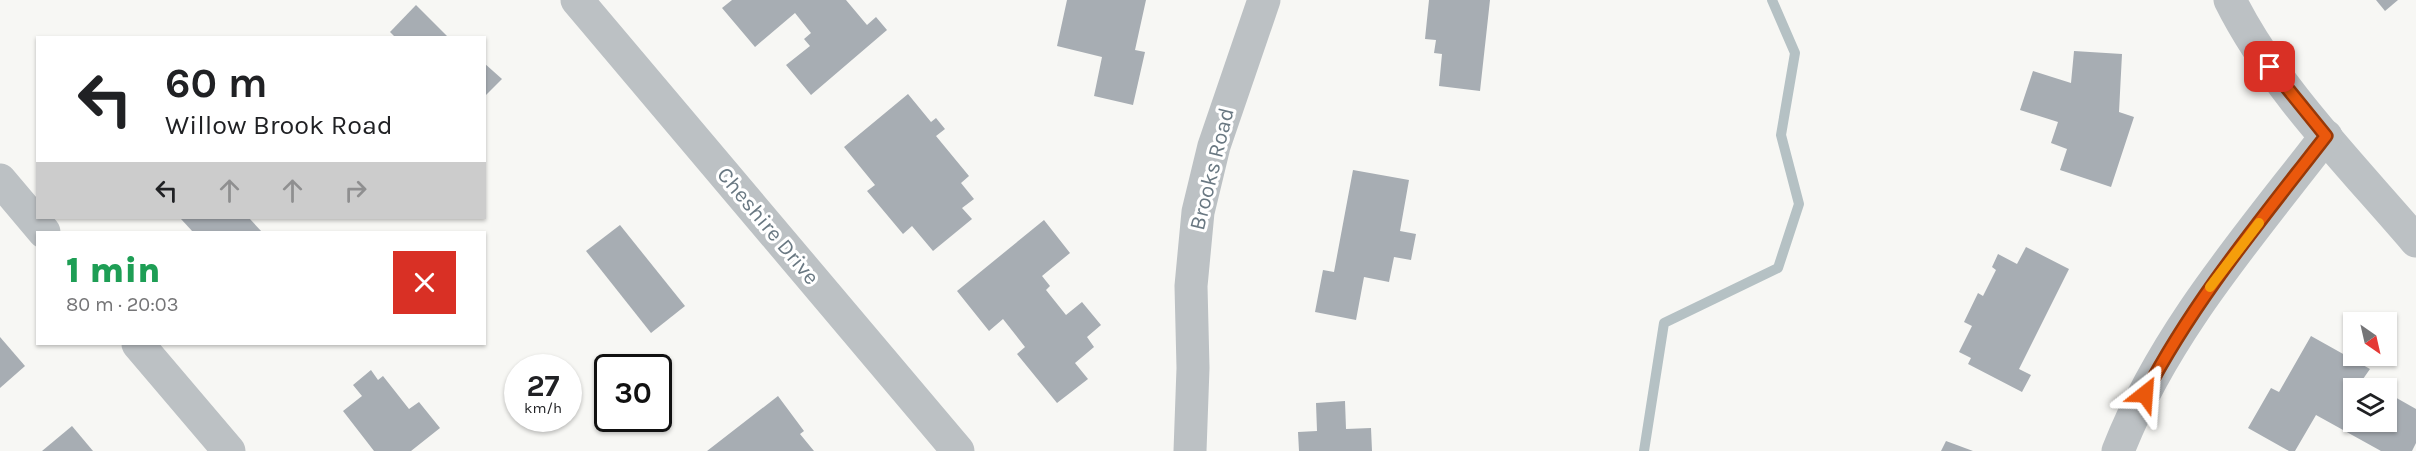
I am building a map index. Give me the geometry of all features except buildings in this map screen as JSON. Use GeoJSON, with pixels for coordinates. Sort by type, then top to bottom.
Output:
{"type":"FeatureCollection","features":[{"type":"Feature","properties":{"kind":"street","name":"Cheshire Drive"},"geometry":{"type":"LineString","coordinates":[[578,0],[958,451]]}},
{"type":"Feature","properties":{"kind":"street","name":"Brooks Road"},"geometry":{"type":"LineString","coordinates":[[1190,451],[1193,368],[1191,286],[1198,212],[1214,146],[1264,0]]}},
{"type":"Feature","properties":{"kind":"street"},"geometry":{"type":"LineString","coordinates":[[2230,0],[2280,81],[2416,241]]}},
{"type":"Feature","properties":{"kind":"street"},"geometry":{"type":"LineString","coordinates":[[2118,451],[2145,394],[2181,328],[2207,290],[2326,136]]}},
{"type":"Feature","properties":{"kind":"street"},"geometry":{"type":"LineString","coordinates":[[0,180],[43,231]]}},
{"type":"Feature","properties":{"kind":"street"},"geometry":{"type":"LineString","coordinates":[[139,345],[229,451]]}},
{"type":"Feature","properties":{"kind":"waterway"},"geometry":{"type":"LineString","coordinates":[[1644,451],[1664,323],[1778,268],[1799,204],[1781,135],[1795,53],[1772,0]]}},
{"type":"Feature","properties":{"kind":"slow traffic"},"geometry":{"type":"LineString","coordinates":[[2210,287],[2259,223]]}},
{"type":"Feature","properties":{"kind":"route"},"geometry":{"type":"LineString","coordinates":[[2145,394],[2162,360],[2202,297],[2326,136],[2270,67]]}}]}
